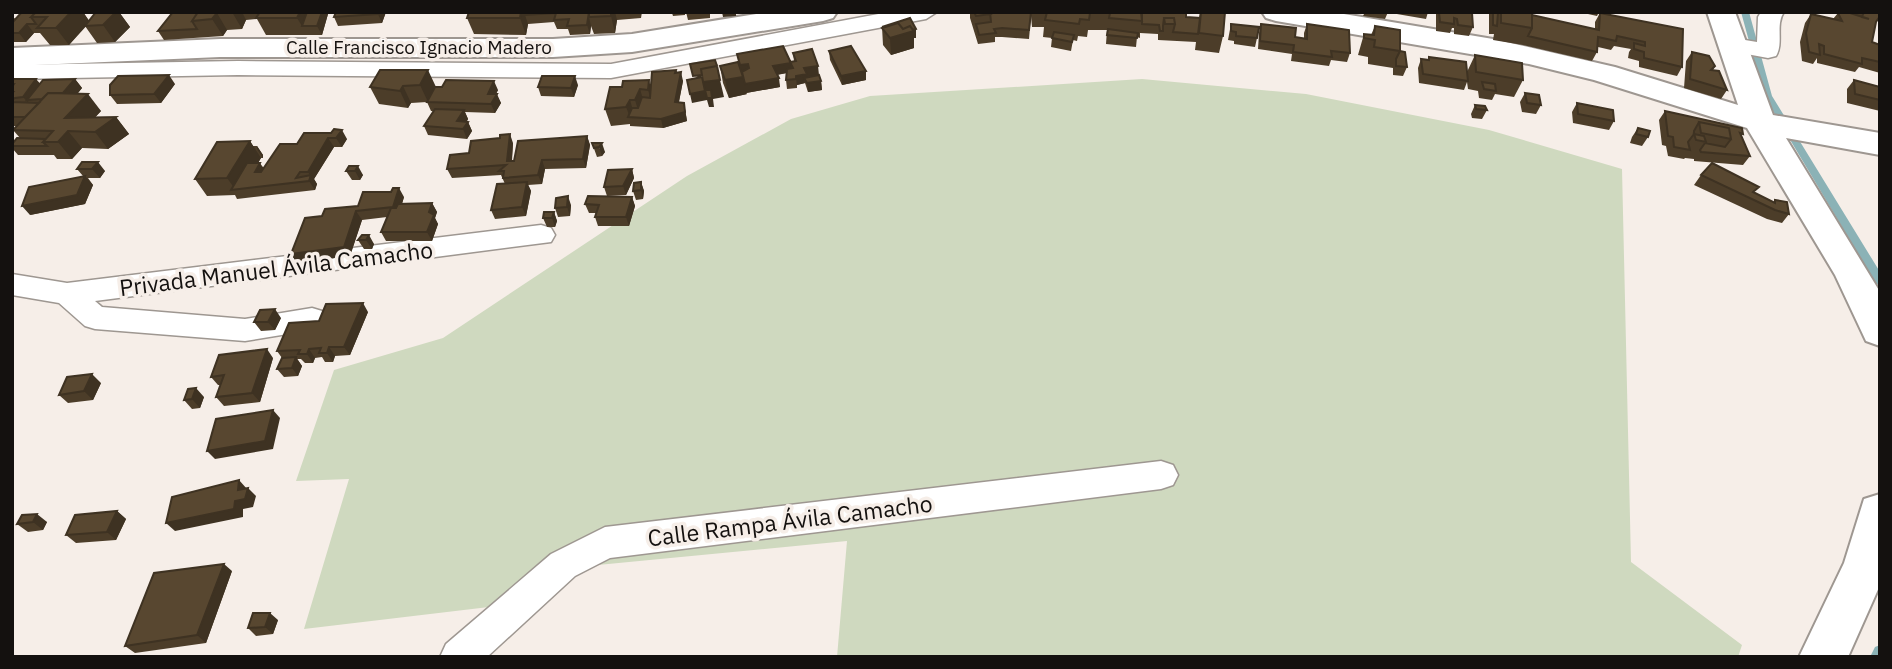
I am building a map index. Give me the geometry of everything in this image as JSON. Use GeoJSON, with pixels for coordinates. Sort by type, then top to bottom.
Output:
{"type":"FeatureCollection","features":[{"type":"Feature","properties":{"kind":"main road","name":"Calle Francisco Ignacio Madero"},"geometry":{"type":"LineString","coordinates":[[12,57],[220,48],[566,47],[632,43],[823,12]]}},
{"type":"Feature","properties":{"kind":"main road"},"geometry":{"type":"LineString","coordinates":[[1276,12],[1487,46],[1675,93],[1787,131],[1835,141],[1880,144]]}},
{"type":"Feature","properties":{"kind":"main road"},"geometry":{"type":"LineString","coordinates":[[1721,12],[1759,121],[1833,241],[1880,331]]}},
{"type":"Feature","properties":{"kind":"main road"},"geometry":{"type":"LineString","coordinates":[[1822,657],[1873,569],[1880,513]]}},
{"type":"Feature","properties":{"kind":"street"},"geometry":{"type":"LineString","coordinates":[[12,72],[237,68],[611,71],[926,12]]}},
{"type":"Feature","properties":{"kind":"street"},"geometry":{"type":"LineString","coordinates":[[1733,45],[1768,51],[1769,17],[1773,12]]}},
{"type":"Feature","properties":{"kind":"street","name":"Privada Manuel Ávila Camacho"},"geometry":{"type":"LineString","coordinates":[[12,284],[67,294],[541,235]]}},
{"type":"Feature","properties":{"kind":"street"},"geometry":{"type":"LineString","coordinates":[[67,294],[95,317],[245,330],[312,318]]}},
{"type":"Feature","properties":{"kind":"street","name":"Calle Rampa Ávila Camacho"},"geometry":{"type":"LineString","coordinates":[[459,657],[563,565],[604,543],[1161,475]]}},
{"type":"Feature","properties":{"kind":"green space"},"geometry":{"type":"Polygon","coordinates":[[[1142,79],[1306,94],[1489,130],[1622,169],[1631,562],[1742,645],[1738,657],[837,657],[847,541],[577,567],[547,600],[304,629],[349,479],[296,481],[334,370],[443,338],[687,176],[791,119],[870,96],[1142,79]]]}},
{"type":"Feature","properties":{"kind":"building"},"geometry":{"type":"Polygon","coordinates":[[[36,12],[71,12],[56,28],[37,28],[47,17],[31,17],[36,12]]]}},
{"type":"Feature","properties":{"kind":"building"},"geometry":{"type":"Polygon","coordinates":[[[96,12],[116,12],[103,25],[85,26],[96,12]]]}},
{"type":"Feature","properties":{"kind":"building"},"geometry":{"type":"Polygon","coordinates":[[[173,12],[198,12],[192,21],[197,29],[158,31],[173,12]]]}},
{"type":"Feature","properties":{"kind":"building"},"geometry":{"type":"Polygon","coordinates":[[[198,12],[225,12],[217,13],[212,19],[192,21],[198,12]]]}},
{"type":"Feature","properties":{"kind":"building"},"geometry":{"type":"Polygon","coordinates":[[[260,12],[300,12],[297,18],[256,18],[260,12]]]}},
{"type":"Feature","properties":{"kind":"building"},"geometry":{"type":"Polygon","coordinates":[[[307,12],[322,12],[317,26],[302,26],[307,12]]]}},
{"type":"Feature","properties":{"kind":"building"},"geometry":{"type":"Polygon","coordinates":[[[336,12],[378,12],[378,14],[334,17],[336,12]]]}},
{"type":"Feature","properties":{"kind":"building"},"geometry":{"type":"Polygon","coordinates":[[[469,12],[521,12],[520,18],[467,18],[469,12]]]}},
{"type":"Feature","properties":{"kind":"building"},"geometry":{"type":"Polygon","coordinates":[[[525,12],[589,12],[587,25],[567,26],[569,19],[554,20],[556,13],[525,15],[525,12]]]}},
{"type":"Feature","properties":{"kind":"building"},"geometry":{"type":"Polygon","coordinates":[[[589,12],[611,12],[611,16],[589,17],[589,12]]]}},
{"type":"Feature","properties":{"kind":"building"},"geometry":{"type":"Polygon","coordinates":[[[974,12],[990,12],[991,14],[976,16],[974,12]]]}},
{"type":"Feature","properties":{"kind":"building"},"geometry":{"type":"Polygon","coordinates":[[[990,12],[1031,12],[1029,30],[1002,28],[994,29],[996,33],[979,35],[976,24],[991,22],[990,12]]]}},
{"type":"Feature","properties":{"kind":"building"},"geometry":{"type":"Polygon","coordinates":[[[1047,12],[1141,12],[1142,21],[1109,18],[1110,13],[1090,13],[1089,20],[1080,19],[1079,24],[1045,20],[1047,12]]]}},
{"type":"Feature","properties":{"kind":"building"},"geometry":{"type":"Polygon","coordinates":[[[1142,12],[1186,12],[1186,17],[1200,18],[1198,34],[1173,32],[1174,18],[1164,18],[1163,31],[1160,31],[1159,25],[1142,24],[1142,12]]]}},
{"type":"Feature","properties":{"kind":"building"},"geometry":{"type":"Polygon","coordinates":[[[1201,12],[1225,12],[1223,36],[1199,33],[1201,12]]]}},
{"type":"Feature","properties":{"kind":"building"},"geometry":{"type":"Polygon","coordinates":[[[1439,12],[1472,13],[1473,27],[1458,25],[1457,19],[1454,18],[1454,24],[1440,22],[1439,12]]]}},
{"type":"Feature","properties":{"kind":"building"},"geometry":{"type":"Polygon","coordinates":[[[1493,12],[1498,12],[1497,26],[1493,25],[1493,12]]]}},
{"type":"Feature","properties":{"kind":"building"},"geometry":{"type":"Polygon","coordinates":[[[1501,12],[1532,12],[1532,28],[1501,23],[1501,12]]]}},
{"type":"Feature","properties":{"kind":"building"},"geometry":{"type":"Polygon","coordinates":[[[1847,12],[1862,17],[1864,12],[1880,12],[1872,42],[1880,45],[1880,62],[1862,58],[1862,64],[1824,54],[1824,46],[1819,44],[1820,55],[1809,52],[1806,33],[1811,14],[1842,21],[1838,13],[1847,12]]]}},
{"type":"Feature","properties":{"kind":"building"},"geometry":{"type":"Polygon","coordinates":[[[21,13],[35,13],[31,17],[36,24],[27,24],[19,33],[12,33],[12,23],[21,13]]]}},
{"type":"Feature","properties":{"kind":"building"},"geometry":{"type":"Polygon","coordinates":[[[1600,13],[1683,29],[1682,67],[1644,58],[1644,52],[1634,49],[1634,43],[1645,46],[1645,42],[1617,36],[1616,41],[1598,37],[1597,52],[1528,36],[1532,28],[1532,15],[1599,30],[1600,13]]]}},
{"type":"Feature","properties":{"kind":"building"},"geometry":{"type":"Polygon","coordinates":[[[910,18],[916,29],[913,30],[910,26],[903,29],[898,23],[882,27],[910,18]]]}},
{"type":"Feature","properties":{"kind":"building"},"geometry":{"type":"Polygon","coordinates":[[[1164,18],[1174,18],[1175,24],[1165,24],[1164,18]]]}},
{"type":"Feature","properties":{"kind":"building"},"geometry":{"type":"Polygon","coordinates":[[[898,23],[903,29],[910,26],[914,31],[890,38],[882,28],[898,23]]]}},
{"type":"Feature","properties":{"kind":"building"},"geometry":{"type":"Polygon","coordinates":[[[1231,24],[1259,27],[1257,38],[1236,36],[1236,32],[1231,31],[1231,24]]]}},
{"type":"Feature","properties":{"kind":"building"},"geometry":{"type":"Polygon","coordinates":[[[1261,24],[1296,28],[1295,37],[1307,39],[1307,24],[1349,30],[1350,53],[1331,51],[1332,57],[1293,52],[1294,45],[1260,41],[1261,24]]]}},
{"type":"Feature","properties":{"kind":"building"},"geometry":{"type":"Polygon","coordinates":[[[1375,26],[1400,30],[1400,51],[1374,47],[1375,40],[1364,38],[1364,34],[1374,35],[1375,26]]]}},
{"type":"Feature","properties":{"kind":"building"},"geometry":{"type":"Polygon","coordinates":[[[1108,29],[1138,33],[1137,38],[1107,35],[1108,29]]]}},
{"type":"Feature","properties":{"kind":"building"},"geometry":{"type":"Polygon","coordinates":[[[1054,32],[1074,35],[1072,42],[1052,38],[1054,32]]]}},
{"type":"Feature","properties":{"kind":"building"},"geometry":{"type":"Polygon","coordinates":[[[783,46],[791,63],[773,66],[779,78],[745,84],[742,72],[749,68],[748,64],[740,65],[737,54],[783,46]]]}},
{"type":"Feature","properties":{"kind":"building"},"geometry":{"type":"Polygon","coordinates":[[[851,46],[866,71],[841,76],[829,51],[851,46]]]}},
{"type":"Feature","properties":{"kind":"building"},"geometry":{"type":"Polygon","coordinates":[[[812,49],[818,66],[804,68],[807,74],[786,80],[787,69],[793,68],[790,62],[796,61],[793,53],[812,49]]]}},
{"type":"Feature","properties":{"kind":"building"},"geometry":{"type":"Polygon","coordinates":[[[1400,51],[1405,52],[1407,67],[1396,66],[1400,51]]]}},
{"type":"Feature","properties":{"kind":"building"},"geometry":{"type":"Polygon","coordinates":[[[1692,52],[1709,56],[1715,66],[1711,70],[1719,71],[1727,90],[1690,79],[1692,52]]]}},
{"type":"Feature","properties":{"kind":"building"},"geometry":{"type":"Polygon","coordinates":[[[1475,55],[1522,63],[1523,80],[1476,72],[1475,55]]]}},
{"type":"Feature","properties":{"kind":"building"},"geometry":{"type":"Polygon","coordinates":[[[1429,57],[1466,62],[1468,81],[1423,74],[1421,59],[1429,60],[1429,57]]]}},
{"type":"Feature","properties":{"kind":"building"},"geometry":{"type":"Polygon","coordinates":[[[715,60],[717,66],[701,69],[702,75],[693,76],[690,64],[715,60]]]}},
{"type":"Feature","properties":{"kind":"building"},"geometry":{"type":"Polygon","coordinates":[[[738,62],[743,77],[725,80],[720,66],[738,62]]]}},
{"type":"Feature","properties":{"kind":"building"},"geometry":{"type":"Polygon","coordinates":[[[717,66],[720,80],[703,82],[701,69],[717,66]]]}},
{"type":"Feature","properties":{"kind":"building"},"geometry":{"type":"Polygon","coordinates":[[[380,70],[428,70],[420,85],[403,86],[400,91],[370,87],[380,70]]]}},
{"type":"Feature","properties":{"kind":"building"},"geometry":{"type":"Polygon","coordinates":[[[676,70],[675,73],[681,72],[675,102],[684,103],[685,112],[661,119],[628,117],[632,108],[638,108],[642,97],[650,98],[652,72],[676,70]]]}},
{"type":"Feature","properties":{"kind":"building"},"geometry":{"type":"Polygon","coordinates":[[[169,75],[154,94],[110,95],[110,85],[118,76],[169,75]]]}},
{"type":"Feature","properties":{"kind":"building"},"geometry":{"type":"Polygon","coordinates":[[[819,75],[821,81],[807,83],[804,78],[819,75]]]}},
{"type":"Feature","properties":{"kind":"building"},"geometry":{"type":"Polygon","coordinates":[[[542,76],[575,76],[571,88],[538,87],[542,76]]]}},
{"type":"Feature","properties":{"kind":"building"},"geometry":{"type":"Polygon","coordinates":[[[702,77],[705,91],[690,94],[687,80],[702,77]]]}},
{"type":"Feature","properties":{"kind":"building"},"geometry":{"type":"Polygon","coordinates":[[[14,79],[36,79],[23,97],[12,100],[14,79]]]}},
{"type":"Feature","properties":{"kind":"building"},"geometry":{"type":"Polygon","coordinates":[[[75,79],[63,93],[48,93],[42,99],[27,100],[43,80],[75,79]]]}},
{"type":"Feature","properties":{"kind":"building"},"geometry":{"type":"Polygon","coordinates":[[[446,80],[494,81],[488,94],[497,94],[491,104],[427,102],[435,87],[442,87],[446,80]]]}},
{"type":"Feature","properties":{"kind":"building"},"geometry":{"type":"Polygon","coordinates":[[[649,80],[648,90],[640,89],[635,100],[630,100],[626,107],[605,109],[610,87],[622,87],[623,81],[649,80]]]}},
{"type":"Feature","properties":{"kind":"building"},"geometry":{"type":"Polygon","coordinates":[[[1854,80],[1880,87],[1880,100],[1855,94],[1854,80]]]}},
{"type":"Feature","properties":{"kind":"building"},"geometry":{"type":"Polygon","coordinates":[[[1482,82],[1495,84],[1496,91],[1484,89],[1482,82]]]}},
{"type":"Feature","properties":{"kind":"building"},"geometry":{"type":"Polygon","coordinates":[[[705,90],[711,90],[712,98],[707,98],[705,90]]]}},
{"type":"Feature","properties":{"kind":"building"},"geometry":{"type":"Polygon","coordinates":[[[48,93],[88,94],[65,118],[116,117],[95,132],[68,131],[58,142],[43,142],[53,131],[13,130],[48,93]]]}},
{"type":"Feature","properties":{"kind":"building"},"geometry":{"type":"Polygon","coordinates":[[[1525,93],[1539,95],[1541,105],[1527,103],[1525,93]]]}},
{"type":"Feature","properties":{"kind":"building"},"geometry":{"type":"Polygon","coordinates":[[[12,102],[39,103],[25,117],[12,117],[12,102]]]}},
{"type":"Feature","properties":{"kind":"building"},"geometry":{"type":"Polygon","coordinates":[[[1577,103],[1613,110],[1614,121],[1578,114],[1577,103]]]}},
{"type":"Feature","properties":{"kind":"building"},"geometry":{"type":"Polygon","coordinates":[[[1475,105],[1485,106],[1487,110],[1476,109],[1475,105]]]}},
{"type":"Feature","properties":{"kind":"building"},"geometry":{"type":"Polygon","coordinates":[[[435,109],[464,110],[457,121],[468,122],[463,129],[424,126],[435,109]]]}},
{"type":"Feature","properties":{"kind":"building"},"geometry":{"type":"Polygon","coordinates":[[[1665,111],[1742,128],[1743,134],[1740,133],[1750,156],[1701,152],[1705,143],[1725,147],[1731,139],[1729,128],[1699,122],[1688,142],[1690,150],[1674,147],[1673,137],[1668,136],[1665,111]]]}},
{"type":"Feature","properties":{"kind":"building"},"geometry":{"type":"Polygon","coordinates":[[[1699,122],[1729,128],[1731,139],[1701,133],[1699,122]]]}},
{"type":"Feature","properties":{"kind":"building"},"geometry":{"type":"Polygon","coordinates":[[[1638,128],[1650,131],[1648,137],[1636,134],[1638,128]]]}},
{"type":"Feature","properties":{"kind":"building"},"geometry":{"type":"Polygon","coordinates":[[[334,129],[342,130],[336,138],[328,138],[308,172],[300,172],[296,178],[311,175],[309,181],[231,190],[247,163],[260,163],[255,172],[261,172],[280,144],[297,144],[304,133],[331,133],[334,129]]]}},
{"type":"Feature","properties":{"kind":"building"},"geometry":{"type":"Polygon","coordinates":[[[510,134],[507,161],[514,161],[518,141],[587,136],[583,159],[542,160],[538,175],[503,178],[504,171],[499,171],[506,165],[447,169],[450,155],[469,153],[471,141],[500,138],[500,135],[510,134]]]}},
{"type":"Feature","properties":{"kind":"building"},"geometry":{"type":"Polygon","coordinates":[[[1694,134],[1704,136],[1706,142],[1696,140],[1694,134]]]}},
{"type":"Feature","properties":{"kind":"building"},"geometry":{"type":"Polygon","coordinates":[[[17,138],[45,139],[43,142],[47,146],[12,146],[17,138]]]}},
{"type":"Feature","properties":{"kind":"building"},"geometry":{"type":"Polygon","coordinates":[[[250,141],[227,178],[195,179],[217,142],[250,141]]]}},
{"type":"Feature","properties":{"kind":"building"},"geometry":{"type":"Polygon","coordinates":[[[592,143],[602,143],[594,148],[592,143]]]}},
{"type":"Feature","properties":{"kind":"building"},"geometry":{"type":"Polygon","coordinates":[[[82,162],[98,162],[92,169],[77,169],[82,162]]]}},
{"type":"Feature","properties":{"kind":"building"},"geometry":{"type":"Polygon","coordinates":[[[1712,163],[1759,187],[1753,192],[1775,203],[1775,200],[1787,202],[1789,214],[1701,175],[1712,163]]]}},
{"type":"Feature","properties":{"kind":"building"},"geometry":{"type":"Polygon","coordinates":[[[349,166],[358,166],[355,171],[346,171],[349,166]]]}},
{"type":"Feature","properties":{"kind":"building"},"geometry":{"type":"Polygon","coordinates":[[[632,169],[623,186],[604,187],[608,170],[632,169]]]}},
{"type":"Feature","properties":{"kind":"building"},"geometry":{"type":"Polygon","coordinates":[[[85,176],[77,195],[22,206],[29,187],[85,176]]]}},
{"type":"Feature","properties":{"kind":"building"},"geometry":{"type":"Polygon","coordinates":[[[527,182],[522,207],[491,210],[497,184],[527,182]]]}},
{"type":"Feature","properties":{"kind":"building"},"geometry":{"type":"Polygon","coordinates":[[[641,182],[641,190],[633,191],[634,183],[641,182]]]}},
{"type":"Feature","properties":{"kind":"building"},"geometry":{"type":"Polygon","coordinates":[[[393,188],[399,188],[393,207],[356,211],[344,247],[291,254],[305,218],[322,216],[325,209],[358,206],[363,192],[391,192],[393,188]]]}},
{"type":"Feature","properties":{"kind":"building"},"geometry":{"type":"Polygon","coordinates":[[[568,196],[567,207],[555,208],[556,198],[568,196]]]}},
{"type":"Feature","properties":{"kind":"building"},"geometry":{"type":"Polygon","coordinates":[[[588,196],[632,197],[626,217],[595,217],[599,205],[585,204],[588,196]]]}},
{"type":"Feature","properties":{"kind":"building"},"geometry":{"type":"Polygon","coordinates":[[[432,203],[429,212],[434,215],[427,232],[381,232],[391,208],[396,208],[398,204],[432,203]]]}},
{"type":"Feature","properties":{"kind":"building"},"geometry":{"type":"Polygon","coordinates":[[[544,212],[554,212],[552,218],[543,218],[544,212]]]}},
{"type":"Feature","properties":{"kind":"building"},"geometry":{"type":"Polygon","coordinates":[[[362,235],[369,235],[366,240],[358,240],[362,235]]]}},
{"type":"Feature","properties":{"kind":"building"},"geometry":{"type":"Polygon","coordinates":[[[363,303],[344,347],[329,347],[327,353],[319,353],[321,348],[309,349],[307,354],[298,354],[300,350],[277,351],[289,323],[319,321],[326,304],[363,303]]]}},
{"type":"Feature","properties":{"kind":"building"},"geometry":{"type":"Polygon","coordinates":[[[275,309],[268,322],[254,322],[260,310],[275,309]]]}},
{"type":"Feature","properties":{"kind":"building"},"geometry":{"type":"Polygon","coordinates":[[[267,349],[252,393],[216,397],[224,375],[211,377],[219,355],[267,349]]]}},
{"type":"Feature","properties":{"kind":"building"},"geometry":{"type":"Polygon","coordinates":[[[296,357],[292,368],[277,369],[282,358],[296,357]]]}},
{"type":"Feature","properties":{"kind":"building"},"geometry":{"type":"Polygon","coordinates":[[[92,374],[84,391],[59,395],[67,377],[92,374]]]}},
{"type":"Feature","properties":{"kind":"building"},"geometry":{"type":"Polygon","coordinates":[[[196,388],[192,399],[184,400],[188,389],[196,388]]]}},
{"type":"Feature","properties":{"kind":"building"},"geometry":{"type":"Polygon","coordinates":[[[273,410],[265,441],[207,451],[216,419],[273,410]]]}},
{"type":"Feature","properties":{"kind":"building"},"geometry":{"type":"Polygon","coordinates":[[[239,480],[238,490],[248,488],[245,499],[235,501],[234,509],[166,523],[172,497],[239,480]]]}},
{"type":"Feature","properties":{"kind":"building"},"geometry":{"type":"Polygon","coordinates":[[[117,511],[107,532],[66,535],[75,515],[117,511]]]}},
{"type":"Feature","properties":{"kind":"building"},"geometry":{"type":"Polygon","coordinates":[[[37,514],[33,522],[17,524],[22,515],[37,514]]]}},
{"type":"Feature","properties":{"kind":"building"},"geometry":{"type":"Polygon","coordinates":[[[224,564],[197,635],[125,646],[154,573],[224,564]]]}},
{"type":"Feature","properties":{"kind":"building"},"geometry":{"type":"Polygon","coordinates":[[[253,613],[270,613],[265,627],[248,628],[253,613]]]}},
{"type":"Feature","properties":{"kind":"waterway"},"geometry":{"type":"LineString","coordinates":[[1745,12],[1768,96],[1880,281]]}},
{"type":"Feature","properties":{"kind":"waterway"},"geometry":{"type":"LineString","coordinates":[[1877,657],[1880,651]]}}]}
